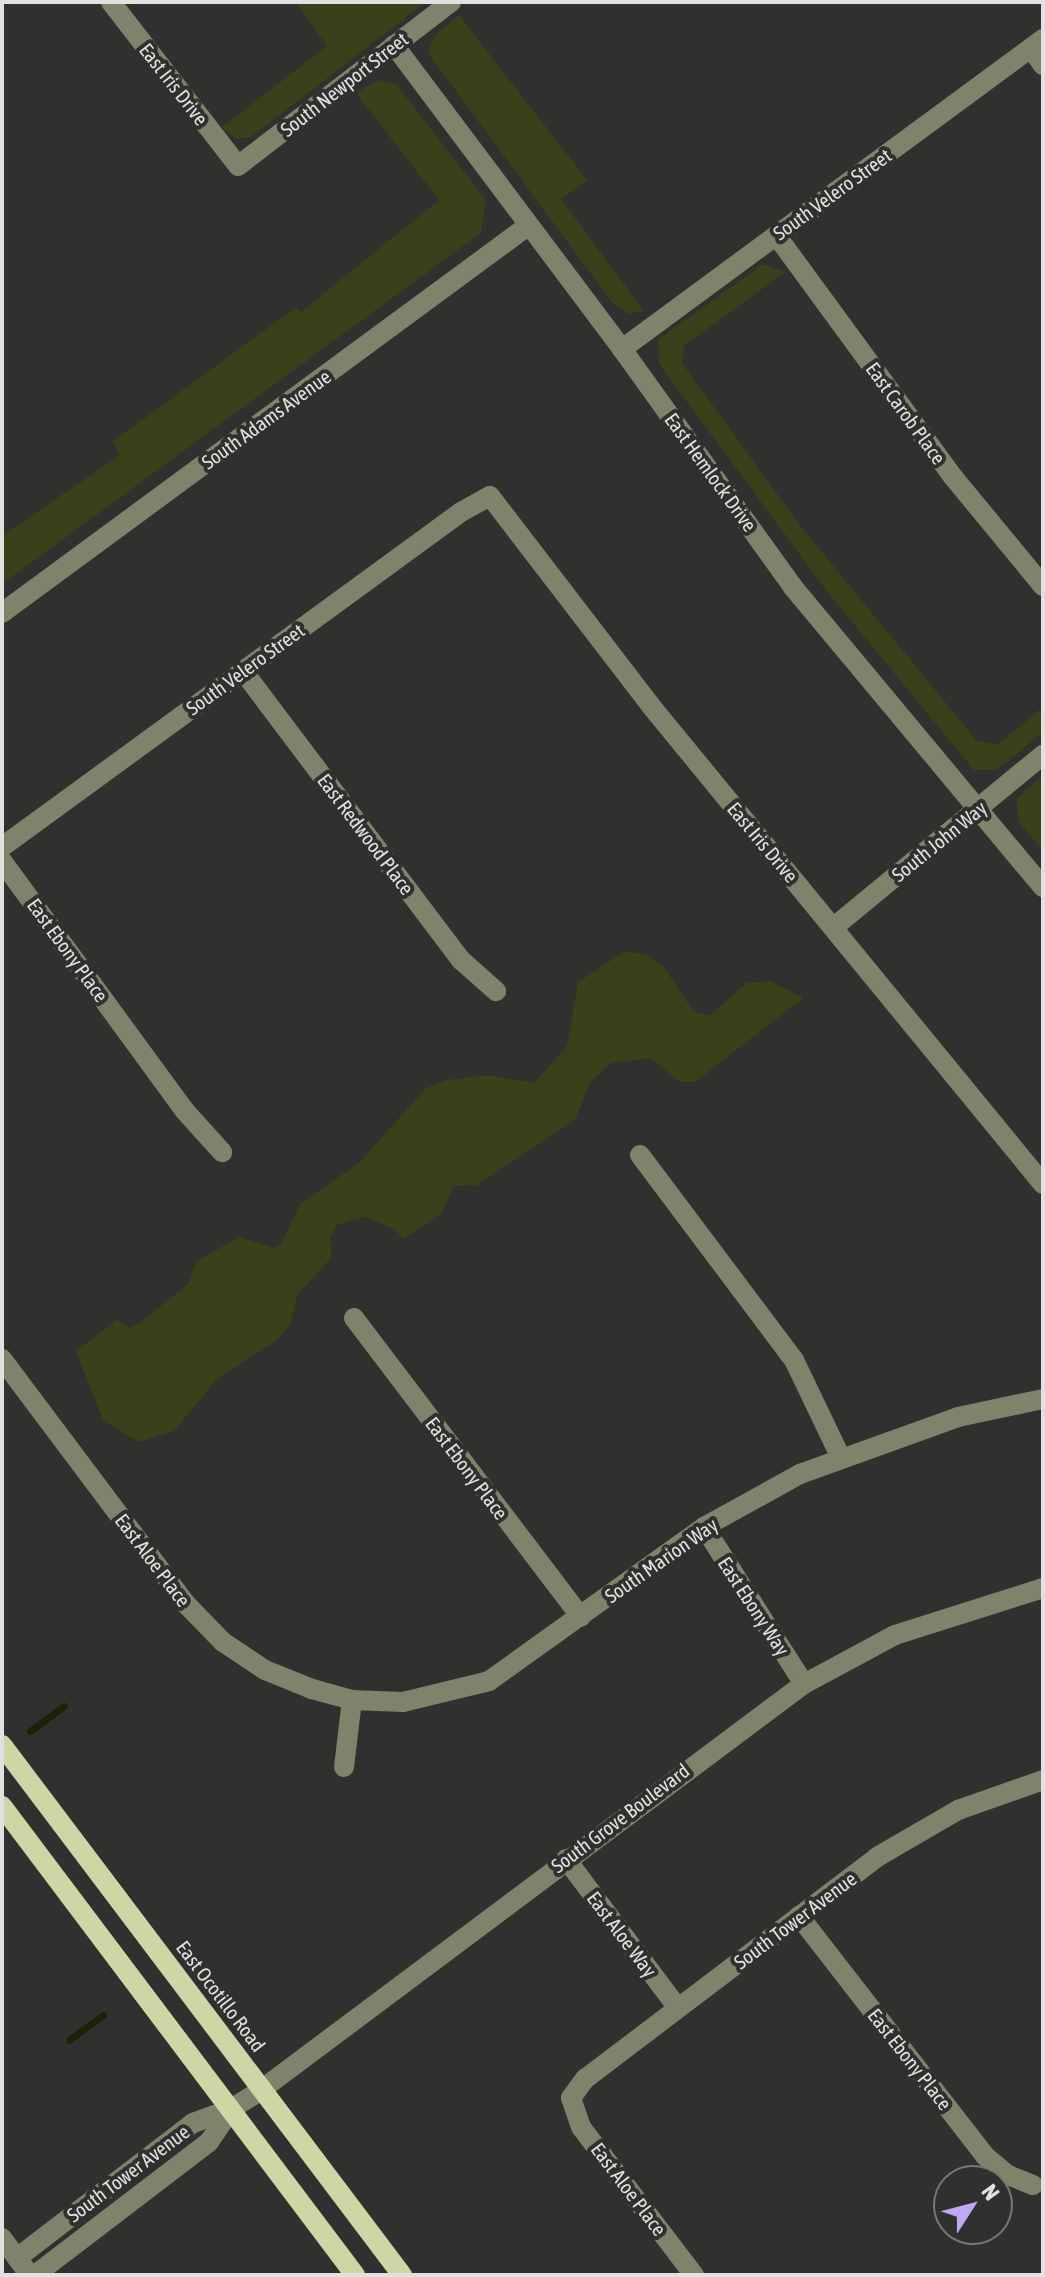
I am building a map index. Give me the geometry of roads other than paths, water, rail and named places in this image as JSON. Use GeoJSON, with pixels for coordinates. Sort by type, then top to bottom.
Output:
{"type":"FeatureCollection","features":[{"type":"Feature","properties":{"kind":"main road","name":"East Ocotillo Road"},"geometry":{"type":"LineString","coordinates":[[2,1745],[402,2275]]}},
{"type":"Feature","properties":{"kind":"main road"},"geometry":{"type":"LineString","coordinates":[[2,1806],[355,2275]]}},
{"type":"Feature","properties":{"kind":"street","name":"East Iris Drive"},"geometry":{"type":"LineString","coordinates":[[111,2],[238,166]]}},
{"type":"Feature","properties":{"kind":"street","name":"South Newport Street"},"geometry":{"type":"LineString","coordinates":[[238,166],[451,2]]}},
{"type":"Feature","properties":{"kind":"street"},"geometry":{"type":"LineString","coordinates":[[1037,44],[1043,65]]}},
{"type":"Feature","properties":{"kind":"street","name":"South Velero Street"},"geometry":{"type":"LineString","coordinates":[[622,349],[1037,44]]}},
{"type":"Feature","properties":{"kind":"street","name":"East Hemlock Drive"},"geometry":{"type":"LineString","coordinates":[[394,45],[622,349],[792,586],[1043,887]]}},
{"type":"Feature","properties":{"kind":"street","name":"South Adams Avenue"},"geometry":{"type":"LineString","coordinates":[[2,613],[529,225]]}},
{"type":"Feature","properties":{"kind":"street","name":"East Carob Place"},"geometry":{"type":"LineString","coordinates":[[776,235],[954,478],[1043,586]]}},
{"type":"Feature","properties":{"kind":"street","name":"East Iris Drive"},"geometry":{"type":"LineString","coordinates":[[490,496],[515,521],[651,706],[1043,1184]]}},
{"type":"Feature","properties":{"kind":"street","name":"South Velero Street"},"geometry":{"type":"LineString","coordinates":[[2,847],[461,512],[490,496]]}},
{"type":"Feature","properties":{"kind":"street","name":"East Redwood Place"},"geometry":{"type":"LineString","coordinates":[[243,671],[461,960],[496,991]]}},
{"type":"Feature","properties":{"kind":"street","name":"South John Way"},"geometry":{"type":"LineString","coordinates":[[834,927],[1043,755]]}},
{"type":"Feature","properties":{"kind":"street","name":"East Ebony Place"},"geometry":{"type":"LineString","coordinates":[[2,861],[184,1110],[222,1152]]}},
{"type":"Feature","properties":{"kind":"street"},"geometry":{"type":"LineString","coordinates":[[640,1155],[794,1360],[841,1458]]}},
{"type":"Feature","properties":{"kind":"street","name":"East Ebony Place"},"geometry":{"type":"LineString","coordinates":[[354,1318],[581,1617]]}},
{"type":"Feature","properties":{"kind":"street","name":"East Aloe Place"},"geometry":{"type":"LineString","coordinates":[[2,1359],[186,1604],[223,1642],[265,1670],[352,1700]]}},
{"type":"Feature","properties":{"kind":"street","name":"South Marion Way"},"geometry":{"type":"LineString","coordinates":[[352,1700],[403,1702],[489,1681],[704,1527],[800,1474],[958,1417],[1043,1399]]}},
{"type":"Feature","properties":{"kind":"street","name":"East Ebony Way"},"geometry":{"type":"LineString","coordinates":[[704,1527],[804,1684]]}},
{"type":"Feature","properties":{"kind":"street","name":"South Grove Boulevard"},"geometry":{"type":"LineString","coordinates":[[231,2109],[261,2090],[804,1684],[895,1635],[953,1613],[1043,1588]]}},
{"type":"Feature","properties":{"kind":"street"},"geometry":{"type":"LineString","coordinates":[[344,1767],[352,1700]]}},
{"type":"Feature","properties":{"kind":"street","name":"South Tower Avenue"},"geometry":{"type":"LineString","coordinates":[[571,2098],[585,2079],[799,1916],[917,1832],[958,1810],[1043,1780]]}},
{"type":"Feature","properties":{"kind":"street","name":"East Aloe Way"},"geometry":{"type":"LineString","coordinates":[[566,1859],[678,2008]]}},
{"type":"Feature","properties":{"kind":"street","name":"East Ebony Place"},"geometry":{"type":"LineString","coordinates":[[799,1916],[985,2156],[1008,2175],[1033,2185]]}},
{"type":"Feature","properties":{"kind":"street","name":"East Aloe Place"},"geometry":{"type":"LineString","coordinates":[[571,2098],[581,2127],[694,2275]]}},
{"type":"Feature","properties":{"kind":"street","name":"South Tower Avenue"},"geometry":{"type":"LineString","coordinates":[[17,2258],[193,2123],[231,2109]]}},
{"type":"Feature","properties":{"kind":"street","name":"South Tower Avenue"},"geometry":{"type":"LineString","coordinates":[[32,2275],[209,2142],[231,2109]]}},
{"type":"Feature","properties":{"kind":"street"},"geometry":{"type":"LineString","coordinates":[[2,2238],[32,2275]]}},
{"type":"Feature","properties":{"kind":"waterway"},"geometry":{"type":"LineString","coordinates":[[30,1731],[64,1706]]}},
{"type":"Feature","properties":{"kind":"waterway"},"geometry":{"type":"LineString","coordinates":[[69,2040],[103,2015]]}}]}
